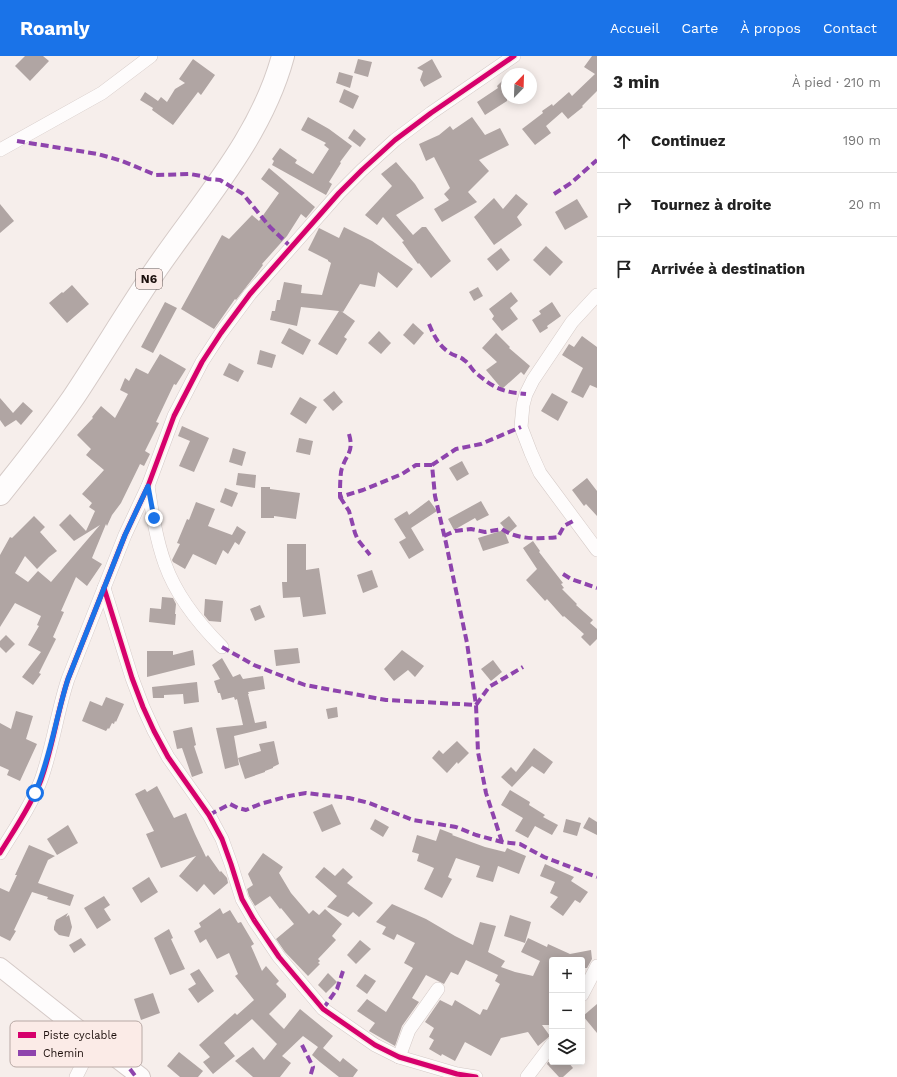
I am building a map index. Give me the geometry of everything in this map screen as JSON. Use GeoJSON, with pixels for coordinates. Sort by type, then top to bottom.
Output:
{"type":"FeatureCollection","features":[{"type":"Feature","properties":{"kind":"highway","name":"N6"},"geometry":{"type":"LineString","coordinates":[[0,494],[60,417],[155,271],[248,138],[271,93],[283,56]]}},
{"type":"Feature","properties":{"kind":"main road"},"geometry":{"type":"LineString","coordinates":[[0,967],[69,1021]]}},
{"type":"Feature","properties":{"kind":"main road"},"geometry":{"type":"LineString","coordinates":[[129,1067],[142,1077]]}},
{"type":"Feature","properties":{"kind":"street"},"geometry":{"type":"LineString","coordinates":[[0,150],[102,93],[151,56]]}},
{"type":"Feature","properties":{"kind":"street"},"geometry":{"type":"LineString","coordinates":[[0,853],[35,793],[40,781],[64,693],[104,588],[125,535],[148,486],[174,416],[202,362],[250,294],[339,193],[362,170],[396,140],[431,113],[514,56]]}},
{"type":"Feature","properties":{"kind":"street"},"geometry":{"type":"LineString","coordinates":[[597,295],[572,322],[533,380],[526,394],[523,405],[521,427],[540,473],[597,550]]}},
{"type":"Feature","properties":{"kind":"street"},"geometry":{"type":"LineString","coordinates":[[148,486],[158,541],[165,565],[189,609],[206,631],[222,647]]}},
{"type":"Feature","properties":{"kind":"street"},"geometry":{"type":"LineString","coordinates":[[104,588],[132,678],[143,707],[168,757],[208,815],[222,839],[242,899],[278,957],[323,1009],[375,1045],[399,1057],[457,1074],[476,1077]]}},
{"type":"Feature","properties":{"kind":"street"},"geometry":{"type":"LineString","coordinates":[[583,993],[597,966]]}},
{"type":"Feature","properties":{"kind":"street"},"geometry":{"type":"LineString","coordinates":[[399,1057],[410,1030],[438,988]]}},
{"type":"Feature","properties":{"kind":"street"},"geometry":{"type":"LineString","coordinates":[[527,1077],[549,1048]]}},
{"type":"Feature","properties":{"kind":"street"},"geometry":{"type":"LineString","coordinates":[[76,1077],[81,1067]]}},
{"type":"Feature","properties":{"kind":"building"},"geometry":{"type":"Polygon","coordinates":[[[25,56],[43,56],[49,61],[30,81],[15,66],[25,56]]]}},
{"type":"Feature","properties":{"kind":"building"},"geometry":{"type":"Polygon","coordinates":[[[592,56],[597,56],[597,91],[582,106],[583,107],[568,119],[562,112],[546,126],[551,133],[535,145],[522,129],[543,113],[542,111],[552,104],[553,106],[569,92],[572,96],[595,74],[584,67],[592,56]]]}},
{"type":"Feature","properties":{"kind":"building"},"geometry":{"type":"Polygon","coordinates":[[[193,59],[215,75],[201,95],[198,92],[173,125],[152,110],[153,108],[140,100],[145,92],[158,101],[161,97],[167,102],[175,89],[185,83],[179,79],[193,59]]]}},
{"type":"Feature","properties":{"kind":"building"},"geometry":{"type":"Polygon","coordinates":[[[358,59],[372,62],[368,77],[354,73],[358,59]]]}},
{"type":"Feature","properties":{"kind":"building"},"geometry":{"type":"Polygon","coordinates":[[[432,59],[442,77],[424,87],[420,80],[423,71],[417,68],[432,59]]]}},
{"type":"Feature","properties":{"kind":"building"},"geometry":{"type":"Polygon","coordinates":[[[339,72],[353,76],[350,88],[336,83],[339,72]]]}},
{"type":"Feature","properties":{"kind":"building"},"geometry":{"type":"Polygon","coordinates":[[[501,82],[501,104],[502,104],[485,115],[477,102],[498,88],[497,86],[501,82]]]}},
{"type":"Feature","properties":{"kind":"building"},"geometry":{"type":"Polygon","coordinates":[[[344,89],[359,96],[353,109],[339,102],[344,89]]]}},
{"type":"Feature","properties":{"kind":"building"},"geometry":{"type":"Polygon","coordinates":[[[308,117],[329,129],[352,146],[340,162],[341,163],[329,182],[332,184],[326,195],[272,165],[274,161],[272,159],[280,148],[297,160],[295,163],[313,174],[329,149],[324,145],[326,143],[301,130],[308,117]]]}},
{"type":"Feature","properties":{"kind":"building"},"geometry":{"type":"Polygon","coordinates":[[[472,117],[485,135],[500,128],[509,145],[479,160],[489,171],[468,192],[477,202],[442,222],[434,209],[449,200],[444,194],[450,188],[434,157],[426,161],[419,144],[439,135],[450,126],[453,130],[472,117]]]}},
{"type":"Feature","properties":{"kind":"building"},"geometry":{"type":"Polygon","coordinates":[[[354,129],[366,139],[360,147],[348,138],[354,129]]]}},
{"type":"Feature","properties":{"kind":"building"},"geometry":{"type":"Polygon","coordinates":[[[396,162],[415,184],[424,198],[396,215],[413,235],[422,227],[426,227],[451,261],[431,278],[419,263],[418,264],[402,242],[404,241],[383,217],[377,225],[365,215],[392,186],[381,174],[396,162]]]}},
{"type":"Feature","properties":{"kind":"building"},"geometry":{"type":"Polygon","coordinates":[[[269,168],[315,207],[306,218],[301,214],[287,236],[262,264],[263,265],[236,300],[235,299],[214,329],[181,309],[222,235],[229,239],[252,215],[259,221],[279,193],[261,179],[269,168]]]}},
{"type":"Feature","properties":{"kind":"building"},"geometry":{"type":"Polygon","coordinates":[[[516,194],[528,204],[517,217],[522,225],[494,245],[474,217],[494,198],[503,209],[516,194]]]}},
{"type":"Feature","properties":{"kind":"building"},"geometry":{"type":"Polygon","coordinates":[[[577,199],[588,217],[565,230],[555,212],[577,199]]]}},
{"type":"Feature","properties":{"kind":"building"},"geometry":{"type":"Polygon","coordinates":[[[0,204],[14,221],[0,233],[0,204]]]}},
{"type":"Feature","properties":{"kind":"building"},"geometry":{"type":"Polygon","coordinates":[[[344,227],[372,241],[413,269],[397,288],[378,272],[375,287],[360,284],[343,312],[341,311],[355,321],[344,337],[347,339],[337,355],[318,344],[339,311],[301,307],[297,326],[270,320],[272,311],[275,311],[277,300],[280,300],[284,282],[302,285],[301,293],[322,295],[331,263],[308,250],[319,228],[339,238],[344,227]]]}},
{"type":"Feature","properties":{"kind":"building"},"geometry":{"type":"Polygon","coordinates":[[[546,246],[563,262],[550,276],[533,260],[546,246]]]}},
{"type":"Feature","properties":{"kind":"building"},"geometry":{"type":"Polygon","coordinates":[[[501,248],[510,260],[497,271],[487,259],[501,248]]]}},
{"type":"Feature","properties":{"kind":"building"},"geometry":{"type":"Polygon","coordinates":[[[72,285],[89,304],[67,323],[49,303],[72,285]]]}},
{"type":"Feature","properties":{"kind":"building"},"geometry":{"type":"Polygon","coordinates":[[[478,287],[483,296],[474,301],[469,292],[478,287]]]}},
{"type":"Feature","properties":{"kind":"building"},"geometry":{"type":"Polygon","coordinates":[[[511,292],[518,301],[510,308],[518,319],[502,331],[492,319],[494,316],[489,309],[511,292]]]}},
{"type":"Feature","properties":{"kind":"building"},"geometry":{"type":"Polygon","coordinates":[[[165,302],[177,308],[153,353],[141,347],[165,302]]]}},
{"type":"Feature","properties":{"kind":"building"},"geometry":{"type":"Polygon","coordinates":[[[552,302],[561,316],[540,333],[532,320],[541,314],[539,311],[552,302]]]}},
{"type":"Feature","properties":{"kind":"building"},"geometry":{"type":"Polygon","coordinates":[[[413,323],[424,333],[414,345],[403,335],[413,323]]]}},
{"type":"Feature","properties":{"kind":"building"},"geometry":{"type":"Polygon","coordinates":[[[289,328],[311,340],[303,355],[281,343],[289,328]]]}},
{"type":"Feature","properties":{"kind":"building"},"geometry":{"type":"Polygon","coordinates":[[[379,331],[391,343],[381,354],[368,343],[379,331]]]}},
{"type":"Feature","properties":{"kind":"building"},"geometry":{"type":"Polygon","coordinates":[[[496,333],[510,347],[509,348],[530,366],[524,375],[521,372],[502,389],[486,370],[497,362],[482,348],[496,333]]]}},
{"type":"Feature","properties":{"kind":"building"},"geometry":{"type":"Polygon","coordinates":[[[582,336],[597,347],[597,388],[590,385],[583,398],[571,392],[583,368],[562,355],[569,344],[574,347],[582,336]]]}},
{"type":"Feature","properties":{"kind":"building"},"geometry":{"type":"Polygon","coordinates":[[[260,350],[276,355],[272,368],[257,364],[260,350]]]}},
{"type":"Feature","properties":{"kind":"building"},"geometry":{"type":"Polygon","coordinates":[[[160,354],[186,369],[176,385],[174,384],[156,422],[159,423],[145,451],[150,454],[144,466],[140,464],[121,503],[112,515],[107,526],[106,524],[92,558],[102,564],[87,586],[76,577],[61,611],[64,612],[53,637],[56,639],[39,673],[41,674],[33,685],[22,677],[41,652],[28,645],[39,626],[37,625],[41,616],[15,603],[0,627],[0,555],[10,537],[12,538],[34,516],[45,527],[40,532],[57,551],[37,569],[25,556],[15,573],[28,582],[38,571],[51,582],[100,525],[74,541],[59,525],[70,514],[86,531],[95,511],[89,507],[92,503],[82,494],[104,470],[86,455],[91,449],[77,435],[93,418],[92,417],[101,406],[115,418],[128,394],[120,390],[125,378],[129,381],[136,368],[148,374],[160,354]]]}},
{"type":"Feature","properties":{"kind":"building"},"geometry":{"type":"Polygon","coordinates":[[[229,363],[244,371],[238,382],[223,375],[229,363]]]}},
{"type":"Feature","properties":{"kind":"building"},"geometry":{"type":"Polygon","coordinates":[[[334,391],[343,402],[333,411],[323,400],[334,391]]]}},
{"type":"Feature","properties":{"kind":"building"},"geometry":{"type":"Polygon","coordinates":[[[552,393],[568,402],[558,421],[541,411],[552,393]]]}},
{"type":"Feature","properties":{"kind":"building"},"geometry":{"type":"Polygon","coordinates":[[[300,397],[317,407],[306,424],[290,414],[300,397]]]}},
{"type":"Feature","properties":{"kind":"building"},"geometry":{"type":"Polygon","coordinates":[[[0,398],[13,413],[23,402],[33,411],[21,425],[16,420],[5,427],[0,420],[0,398]]]}},
{"type":"Feature","properties":{"kind":"building"},"geometry":{"type":"Polygon","coordinates":[[[182,426],[209,438],[194,472],[179,466],[190,441],[178,436],[182,426]]]}},
{"type":"Feature","properties":{"kind":"building"},"geometry":{"type":"Polygon","coordinates":[[[299,438],[313,441],[310,455],[296,452],[299,438]]]}},
{"type":"Feature","properties":{"kind":"building"},"geometry":{"type":"Polygon","coordinates":[[[233,448],[246,452],[242,466],[229,462],[233,448]]]}},
{"type":"Feature","properties":{"kind":"building"},"geometry":{"type":"Polygon","coordinates":[[[462,461],[469,474],[457,481],[449,468],[462,461]]]}},
{"type":"Feature","properties":{"kind":"building"},"geometry":{"type":"Polygon","coordinates":[[[238,473],[256,475],[255,488],[236,485],[238,473]]]}},
{"type":"Feature","properties":{"kind":"building"},"geometry":{"type":"Polygon","coordinates":[[[587,478],[597,491],[597,516],[586,504],[584,506],[572,490],[587,478]]]}},
{"type":"Feature","properties":{"kind":"building"},"geometry":{"type":"Polygon","coordinates":[[[261,487],[270,487],[270,489],[300,493],[296,519],[274,516],[274,518],[261,518],[261,487]]]}},
{"type":"Feature","properties":{"kind":"building"},"geometry":{"type":"Polygon","coordinates":[[[225,488],[238,493],[232,507],[220,502],[225,488]]]}},
{"type":"Feature","properties":{"kind":"building"},"geometry":{"type":"Polygon","coordinates":[[[429,500],[437,511],[411,528],[424,550],[409,559],[399,542],[406,538],[394,519],[407,511],[409,515],[429,500]]]}},
{"type":"Feature","properties":{"kind":"building"},"geometry":{"type":"Polygon","coordinates":[[[481,501],[489,515],[477,521],[475,518],[454,530],[448,519],[481,501]]]}},
{"type":"Feature","properties":{"kind":"building"},"geometry":{"type":"Polygon","coordinates":[[[196,502],[215,509],[208,526],[232,535],[237,526],[246,532],[239,545],[235,542],[228,554],[223,550],[216,565],[193,554],[185,569],[172,560],[180,544],[177,543],[187,519],[189,520],[196,502]]]}},
{"type":"Feature","properties":{"kind":"building"},"geometry":{"type":"Polygon","coordinates":[[[509,516],[517,526],[509,533],[500,523],[509,516]]]}},
{"type":"Feature","properties":{"kind":"building"},"geometry":{"type":"Polygon","coordinates":[[[504,530],[509,543],[483,551],[478,538],[504,530]]]}},
{"type":"Feature","properties":{"kind":"building"},"geometry":{"type":"Polygon","coordinates":[[[533,541],[540,551],[539,552],[563,583],[561,584],[564,588],[562,589],[577,604],[576,605],[593,620],[590,623],[597,629],[597,639],[590,646],[581,637],[584,634],[564,616],[563,617],[547,599],[545,601],[526,580],[537,569],[523,548],[533,541]]]}},
{"type":"Feature","properties":{"kind":"building"},"geometry":{"type":"Polygon","coordinates":[[[287,544],[306,544],[306,570],[319,568],[326,614],[303,617],[300,597],[283,598],[282,582],[287,582],[287,544]]]}},
{"type":"Feature","properties":{"kind":"building"},"geometry":{"type":"Polygon","coordinates":[[[372,570],[378,587],[363,593],[357,575],[372,570]]]}},
{"type":"Feature","properties":{"kind":"building"},"geometry":{"type":"Polygon","coordinates":[[[162,597],[173,598],[176,604],[175,625],[149,622],[150,608],[161,609],[162,597]]]}},
{"type":"Feature","properties":{"kind":"building"},"geometry":{"type":"Polygon","coordinates":[[[205,599],[223,601],[221,622],[209,621],[204,615],[205,599]]]}},
{"type":"Feature","properties":{"kind":"building"},"geometry":{"type":"Polygon","coordinates":[[[260,605],[265,617],[255,621],[250,609],[260,605]]]}},
{"type":"Feature","properties":{"kind":"building"},"geometry":{"type":"Polygon","coordinates":[[[6,635],[15,644],[6,653],[0,647],[0,641],[6,635]]]}},
{"type":"Feature","properties":{"kind":"building"},"geometry":{"type":"Polygon","coordinates":[[[298,648],[300,663],[276,666],[274,650],[298,648]]]}},
{"type":"Feature","properties":{"kind":"building"},"geometry":{"type":"Polygon","coordinates":[[[193,650],[195,665],[147,677],[147,651],[173,651],[173,655],[193,650]]]}},
{"type":"Feature","properties":{"kind":"building"},"geometry":{"type":"Polygon","coordinates":[[[402,650],[424,666],[415,677],[408,670],[394,681],[384,669],[402,650]]]}},
{"type":"Feature","properties":{"kind":"building"},"geometry":{"type":"Polygon","coordinates":[[[222,658],[233,677],[240,674],[243,679],[263,676],[265,689],[248,692],[248,694],[255,723],[266,721],[267,728],[234,736],[239,765],[225,769],[216,728],[243,725],[237,699],[235,700],[234,697],[222,700],[214,681],[220,679],[212,665],[222,658]]]}},
{"type":"Feature","properties":{"kind":"building"},"geometry":{"type":"Polygon","coordinates":[[[493,660],[502,672],[491,681],[481,669],[493,660]]]}},
{"type":"Feature","properties":{"kind":"building"},"geometry":{"type":"Polygon","coordinates":[[[197,682],[199,702],[184,704],[183,694],[164,695],[164,698],[153,698],[152,687],[197,682]]]}},
{"type":"Feature","properties":{"kind":"building"},"geometry":{"type":"Polygon","coordinates":[[[106,697],[124,704],[116,722],[115,721],[114,724],[112,723],[106,731],[82,721],[90,701],[102,706],[106,697]]]}},
{"type":"Feature","properties":{"kind":"building"},"geometry":{"type":"Polygon","coordinates":[[[337,707],[338,717],[328,719],[326,709],[337,707]]]}},
{"type":"Feature","properties":{"kind":"building"},"geometry":{"type":"Polygon","coordinates":[[[16,711],[33,716],[26,739],[37,744],[20,781],[7,775],[9,770],[0,766],[0,723],[11,729],[16,711]]]}},
{"type":"Feature","properties":{"kind":"building"},"geometry":{"type":"Polygon","coordinates":[[[192,727],[196,745],[194,746],[203,773],[192,777],[182,748],[177,749],[173,731],[192,727]]]}},
{"type":"Feature","properties":{"kind":"building"},"geometry":{"type":"Polygon","coordinates":[[[274,741],[279,764],[265,772],[245,779],[238,758],[261,751],[259,744],[274,741]]]}},
{"type":"Feature","properties":{"kind":"building"},"geometry":{"type":"Polygon","coordinates":[[[457,741],[469,753],[458,764],[457,762],[447,773],[432,758],[439,750],[443,754],[457,741]]]}},
{"type":"Feature","properties":{"kind":"building"},"geometry":{"type":"Polygon","coordinates":[[[534,748],[553,762],[544,774],[532,766],[512,787],[501,777],[511,767],[516,772],[534,748]]]}},
{"type":"Feature","properties":{"kind":"building"},"geometry":{"type":"Polygon","coordinates":[[[157,786],[174,818],[186,813],[206,857],[208,855],[220,872],[221,871],[227,878],[228,883],[214,895],[204,884],[197,892],[179,876],[196,856],[161,868],[146,834],[154,831],[135,794],[145,789],[147,792],[157,786]]]}},
{"type":"Feature","properties":{"kind":"building"},"geometry":{"type":"Polygon","coordinates":[[[510,790],[530,802],[529,805],[545,815],[543,817],[558,825],[552,835],[535,826],[528,838],[515,831],[523,818],[501,805],[510,790]]]}},
{"type":"Feature","properties":{"kind":"building"},"geometry":{"type":"Polygon","coordinates":[[[332,804],[341,824],[322,832],[313,812],[332,804]]]}},
{"type":"Feature","properties":{"kind":"building"},"geometry":{"type":"Polygon","coordinates":[[[589,817],[597,822],[597,835],[583,828],[589,817]]]}},
{"type":"Feature","properties":{"kind":"building"},"geometry":{"type":"Polygon","coordinates":[[[375,819],[389,827],[383,837],[370,829],[375,819]]]}},
{"type":"Feature","properties":{"kind":"building"},"geometry":{"type":"Polygon","coordinates":[[[566,819],[581,823],[577,836],[563,832],[566,819]]]}},
{"type":"Feature","properties":{"kind":"building"},"geometry":{"type":"Polygon","coordinates":[[[68,825],[78,843],[57,855],[47,839],[68,825]]]}},
{"type":"Feature","properties":{"kind":"building"},"geometry":{"type":"Polygon","coordinates":[[[440,829],[485,847],[505,852],[507,848],[526,856],[519,874],[498,866],[493,882],[476,877],[480,866],[456,858],[448,877],[452,879],[442,898],[424,889],[434,868],[417,861],[419,854],[412,852],[417,835],[436,841],[440,829]]]}},
{"type":"Feature","properties":{"kind":"building"},"geometry":{"type":"Polygon","coordinates":[[[29,845],[55,856],[48,860],[38,883],[74,895],[70,906],[47,899],[48,897],[32,892],[14,930],[16,931],[10,941],[0,936],[0,888],[9,892],[29,845]]]}},
{"type":"Feature","properties":{"kind":"building"},"geometry":{"type":"Polygon","coordinates":[[[263,853],[283,867],[279,873],[291,893],[309,914],[313,910],[319,915],[325,909],[342,924],[332,936],[336,940],[318,959],[320,961],[318,963],[320,964],[308,976],[285,952],[276,939],[294,924],[270,896],[255,906],[249,896],[247,889],[253,885],[248,874],[263,853]]]}},
{"type":"Feature","properties":{"kind":"building"},"geometry":{"type":"Polygon","coordinates":[[[545,864],[574,877],[571,881],[588,892],[580,903],[575,900],[563,916],[550,907],[558,897],[550,893],[555,882],[540,876],[545,864]]]}},
{"type":"Feature","properties":{"kind":"building"},"geometry":{"type":"Polygon","coordinates":[[[324,867],[335,876],[343,868],[353,877],[347,883],[373,903],[359,917],[353,912],[348,917],[327,907],[337,896],[315,877],[324,867]]]}},
{"type":"Feature","properties":{"kind":"building"},"geometry":{"type":"Polygon","coordinates":[[[149,877],[158,892],[141,903],[132,888],[149,877]]]}},
{"type":"Feature","properties":{"kind":"building"},"geometry":{"type":"Polygon","coordinates":[[[104,896],[110,905],[104,909],[111,920],[97,929],[84,908],[104,896]]]}},
{"type":"Feature","properties":{"kind":"building"},"geometry":{"type":"Polygon","coordinates":[[[392,904],[426,919],[473,945],[480,922],[496,926],[488,952],[505,961],[501,967],[533,976],[540,961],[521,952],[528,938],[547,947],[548,944],[570,954],[591,950],[592,959],[587,968],[585,968],[585,957],[549,957],[549,1025],[542,1025],[549,1037],[538,1046],[528,1032],[501,1038],[491,1056],[465,1042],[455,1061],[442,1054],[441,1056],[429,1049],[434,1040],[429,1037],[434,1028],[425,1022],[440,1000],[452,1006],[455,1000],[480,1015],[483,1009],[487,1010],[500,984],[495,981],[498,975],[466,960],[458,975],[451,972],[444,984],[426,975],[412,998],[419,1002],[402,1026],[395,1046],[369,1031],[375,1023],[357,1011],[367,999],[386,1012],[413,968],[404,963],[415,943],[397,934],[394,940],[382,934],[386,927],[376,922],[392,904]]]}},
{"type":"Feature","properties":{"kind":"building"},"geometry":{"type":"Polygon","coordinates":[[[220,908],[223,914],[230,910],[238,923],[241,922],[254,944],[251,946],[262,971],[266,966],[279,981],[276,984],[286,994],[286,997],[269,1014],[284,1029],[300,1009],[333,1036],[323,1048],[340,1062],[343,1058],[358,1070],[353,1077],[339,1077],[320,1062],[312,1055],[318,1047],[303,1036],[282,1056],[291,1063],[280,1077],[253,1077],[235,1061],[253,1047],[264,1060],[277,1044],[252,1019],[224,1043],[235,1056],[213,1074],[203,1062],[210,1057],[199,1045],[235,1013],[237,1015],[254,1000],[235,976],[238,974],[229,953],[217,959],[206,939],[200,943],[194,931],[201,927],[199,923],[220,908]]]}},
{"type":"Feature","properties":{"kind":"building"},"geometry":{"type":"Polygon","coordinates":[[[68,913],[66,917],[69,915],[72,927],[69,937],[59,935],[54,930],[56,920],[68,913]]]}},
{"type":"Feature","properties":{"kind":"building"},"geometry":{"type":"Polygon","coordinates":[[[510,915],[531,922],[525,943],[504,936],[510,915]]]}},
{"type":"Feature","properties":{"kind":"building"},"geometry":{"type":"Polygon","coordinates":[[[169,929],[173,938],[171,939],[185,969],[170,975],[154,938],[169,929]]]}},
{"type":"Feature","properties":{"kind":"building"},"geometry":{"type":"Polygon","coordinates":[[[81,938],[86,945],[74,953],[69,945],[81,938]]]}},
{"type":"Feature","properties":{"kind":"building"},"geometry":{"type":"Polygon","coordinates":[[[360,940],[371,949],[356,964],[347,955],[360,940]]]}},
{"type":"Feature","properties":{"kind":"building"},"geometry":{"type":"Polygon","coordinates":[[[199,969],[214,991],[198,1003],[188,989],[196,984],[190,974],[199,969]]]}},
{"type":"Feature","properties":{"kind":"building"},"geometry":{"type":"Polygon","coordinates":[[[328,973],[337,982],[326,993],[318,985],[328,973]]]}},
{"type":"Feature","properties":{"kind":"building"},"geometry":{"type":"Polygon","coordinates":[[[365,974],[376,981],[367,994],[356,986],[365,974]]]}},
{"type":"Feature","properties":{"kind":"building"},"geometry":{"type":"Polygon","coordinates":[[[153,993],[160,1013],[141,1020],[134,999],[153,993]]]}},
{"type":"Feature","properties":{"kind":"building"},"geometry":{"type":"Polygon","coordinates":[[[597,1004],[597,1033],[585,1018],[585,1014],[597,1004]]]}},
{"type":"Feature","properties":{"kind":"building"},"geometry":{"type":"Polygon","coordinates":[[[179,1052],[203,1071],[198,1077],[180,1077],[167,1066],[179,1052]]]}},
{"type":"Feature","properties":{"kind":"building"},"geometry":{"type":"Polygon","coordinates":[[[549,1062],[549,1065],[570,1065],[573,1068],[563,1077],[559,1077],[547,1064],[549,1062]]]}},
{"type":"Feature","properties":{"kind":"marked path"},"geometry":{"type":"LineString","coordinates":[[17,141],[98,154],[122,161],[156,175],[190,174],[208,179],[220,180],[243,194],[270,227],[291,247]]}},
{"type":"Feature","properties":{"kind":"marked path"},"geometry":{"type":"LineString","coordinates":[[554,194],[571,183],[597,160]]}},
{"type":"Feature","properties":{"kind":"marked path"},"geometry":{"type":"LineString","coordinates":[[429,324],[435,337],[446,350],[462,359],[489,383],[505,391],[526,394]]}},
{"type":"Feature","properties":{"kind":"marked path"},"geometry":{"type":"LineString","coordinates":[[502,842],[486,793],[478,752],[476,705],[467,643],[435,496],[432,465],[456,449],[481,444],[521,427]]}},
{"type":"Feature","properties":{"kind":"marked path"},"geometry":{"type":"LineString","coordinates":[[349,434],[351,445],[341,470],[340,497],[363,490],[402,474],[416,465],[432,465]]}},
{"type":"Feature","properties":{"kind":"marked path"},"geometry":{"type":"LineString","coordinates":[[340,497],[349,511],[358,540],[370,555]]}},
{"type":"Feature","properties":{"kind":"marked path"},"geometry":{"type":"LineString","coordinates":[[444,536],[455,531],[471,529],[485,532],[502,529],[508,533],[522,537],[558,537],[564,526],[575,520]]}},
{"type":"Feature","properties":{"kind":"marked path"},"geometry":{"type":"LineString","coordinates":[[563,574],[571,579],[597,588]]}},
{"type":"Feature","properties":{"kind":"marked path"},"geometry":{"type":"LineString","coordinates":[[222,647],[254,665],[305,685],[386,700],[476,705],[489,687],[523,667]]}},
{"type":"Feature","properties":{"kind":"marked path"},"geometry":{"type":"LineString","coordinates":[[209,815],[230,804],[246,810],[260,804],[306,793],[349,798],[369,803],[413,820],[456,827],[476,835],[502,842],[520,844],[544,857],[597,877]]}},
{"type":"Feature","properties":{"kind":"marked path"},"geometry":{"type":"LineString","coordinates":[[323,1009],[337,989],[343,971]]}},
{"type":"Feature","properties":{"kind":"marked path"},"geometry":{"type":"LineString","coordinates":[[302,1045],[313,1067],[310,1077]]}},
{"type":"Feature","properties":{"kind":"marked path"},"geometry":{"type":"LineString","coordinates":[[130,1069],[136,1077]]}},
{"type":"Feature","properties":{"kind":"cycle path"},"geometry":{"type":"LineString","coordinates":[[0,853],[37,790],[49,755],[68,679],[125,535],[148,486],[174,416],[202,362],[221,333],[250,294],[339,193],[362,170],[395,140],[431,113],[514,56]]}},
{"type":"Feature","properties":{"kind":"cycle path"},"geometry":{"type":"LineString","coordinates":[[104,588],[132,678],[154,731],[168,757],[209,815],[222,839],[242,899],[279,957],[323,1009],[375,1045],[399,1057],[457,1074],[476,1077]]}},
{"type":"Feature","properties":{"kind":"route"},"geometry":{"type":"LineString","coordinates":[[35,793],[45,767],[68,679],[125,535],[148,486],[154,518]]}}]}
